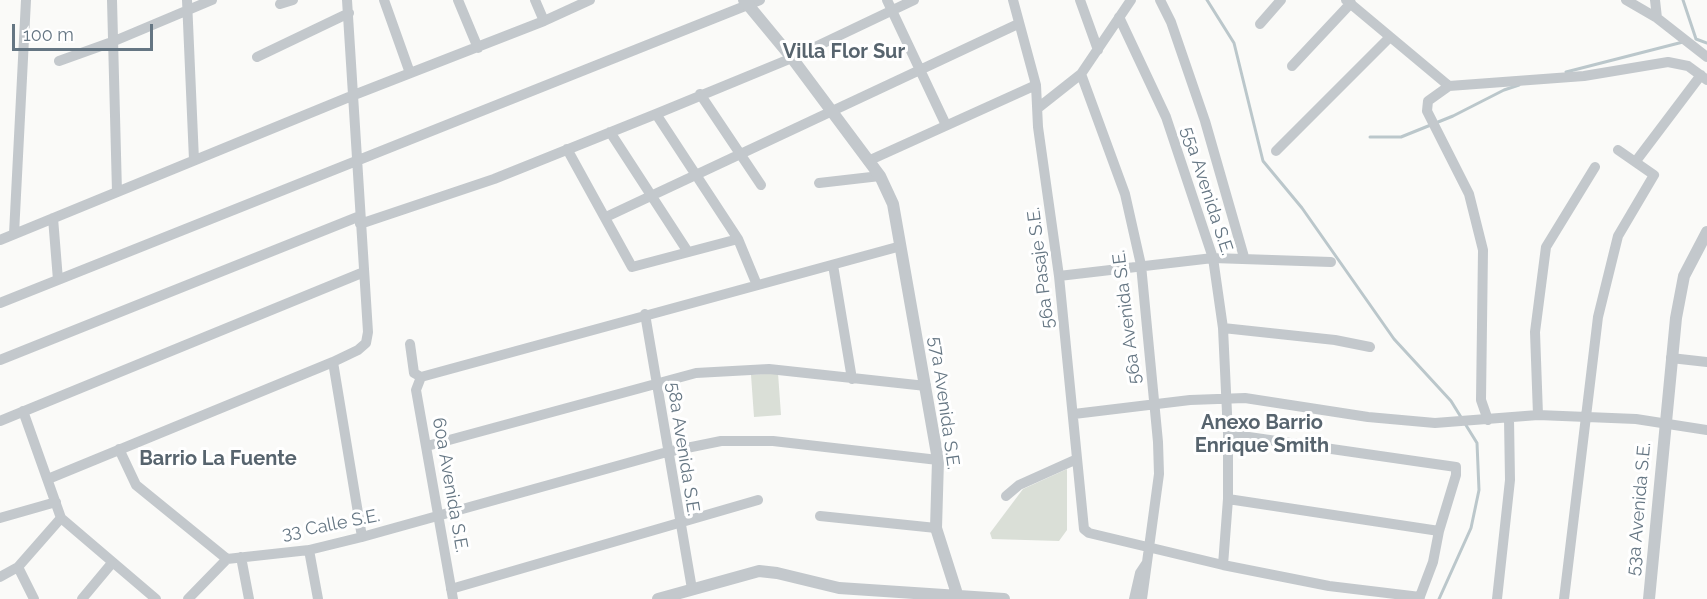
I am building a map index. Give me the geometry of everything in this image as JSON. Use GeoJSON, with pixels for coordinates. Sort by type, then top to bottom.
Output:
{"type":"FeatureCollection","features":[{"type":"Feature","properties":{"kind":"street"},"geometry":{"type":"LineString","coordinates":[[14,234],[26,0]]}},
{"type":"Feature","properties":{"kind":"street"},"geometry":{"type":"LineString","coordinates":[[112,0],[117,192]]}},
{"type":"Feature","properties":{"kind":"street"},"geometry":{"type":"LineString","coordinates":[[186,0],[194,160]]}},
{"type":"Feature","properties":{"kind":"street"},"geometry":{"type":"LineString","coordinates":[[59,60],[112,42],[212,0]]}},
{"type":"Feature","properties":{"kind":"street"},"geometry":{"type":"LineString","coordinates":[[280,4],[293,0]]}},
{"type":"Feature","properties":{"kind":"street"},"geometry":{"type":"LineString","coordinates":[[48,478],[333,362],[358,350],[366,343],[368,332],[347,0]]}},
{"type":"Feature","properties":{"kind":"street"},"geometry":{"type":"LineString","coordinates":[[384,0],[410,73]]}},
{"type":"Feature","properties":{"kind":"street"},"geometry":{"type":"LineString","coordinates":[[458,0],[478,48]]}},
{"type":"Feature","properties":{"kind":"street"},"geometry":{"type":"LineString","coordinates":[[535,0],[544,21]]}},
{"type":"Feature","properties":{"kind":"street"},"geometry":{"type":"LineString","coordinates":[[0,240],[354,95],[478,48],[590,0]]}},
{"type":"Feature","properties":{"kind":"street"},"geometry":{"type":"LineString","coordinates":[[0,303],[746,3],[760,0]]}},
{"type":"Feature","properties":{"kind":"street"},"geometry":{"type":"LineString","coordinates":[[887,0],[946,125]]}},
{"type":"Feature","properties":{"kind":"street"},"geometry":{"type":"LineString","coordinates":[[0,360],[360,220],[494,178],[792,58],[914,0]]}},
{"type":"Feature","properties":{"kind":"street","name":"56a Pasaje S.E."},"geometry":{"type":"LineString","coordinates":[[1012,0],[1036,85],[1038,127],[1059,276],[1074,414],[1082,524],[1089,533],[1149,548]]}},
{"type":"Feature","properties":{"kind":"street"},"geometry":{"type":"LineString","coordinates":[[1080,0],[1098,50]]}},
{"type":"Feature","properties":{"kind":"street"},"geometry":{"type":"LineString","coordinates":[[1038,108],[1081,74],[1131,0]]}},
{"type":"Feature","properties":{"kind":"street"},"geometry":{"type":"LineString","coordinates":[[1160,0],[1171,22],[1205,121],[1244,257]]}},
{"type":"Feature","properties":{"kind":"street"},"geometry":{"type":"LineString","coordinates":[[1260,24],[1281,0]]}},
{"type":"Feature","properties":{"kind":"street"},"geometry":{"type":"LineString","coordinates":[[1626,0],[1657,18],[1707,57]]}},
{"type":"Feature","properties":{"kind":"street"},"geometry":{"type":"LineString","coordinates":[[1655,0],[1657,18]]}},
{"type":"Feature","properties":{"kind":"street"},"geometry":{"type":"LineString","coordinates":[[1292,66],[1348,2],[1449,86]]}},
{"type":"Feature","properties":{"kind":"street","name":"57a Avenida S.E."},"geometry":{"type":"LineString","coordinates":[[746,3],[792,58],[880,176],[893,204],[938,460],[936,528],[958,598]]}},
{"type":"Feature","properties":{"kind":"street"},"geometry":{"type":"LineString","coordinates":[[257,57],[349,13]]}},
{"type":"Feature","properties":{"kind":"street","name":"55a Avenida S.E."},"geometry":{"type":"LineString","coordinates":[[1119,17],[1166,117],[1213,258],[1223,328],[1228,434],[1228,499],[1222,565]]}},
{"type":"Feature","properties":{"kind":"street"},"geometry":{"type":"LineString","coordinates":[[606,217],[1018,24]]}},
{"type":"Feature","properties":{"kind":"street"},"geometry":{"type":"LineString","coordinates":[[1276,151],[1390,37]]}},
{"type":"Feature","properties":{"kind":"street"},"geometry":{"type":"LineString","coordinates":[[1486,420],[1481,400],[1483,250],[1469,194],[1427,111],[1428,101],[1449,86],[1584,76],[1668,62],[1683,63],[1704,77],[1636,161]]}},
{"type":"Feature","properties":{"kind":"street","name":"56a Avenida S.E."},"geometry":{"type":"LineString","coordinates":[[1081,74],[1125,194],[1140,266],[1159,474],[1156,513],[1142,599]]}},
{"type":"Feature","properties":{"kind":"street"},"geometry":{"type":"LineString","coordinates":[[868,161],[1036,85]]}},
{"type":"Feature","properties":{"kind":"street"},"geometry":{"type":"LineString","coordinates":[[700,94],[761,185]]}},
{"type":"Feature","properties":{"kind":"street"},"geometry":{"type":"LineString","coordinates":[[656,114],[738,239],[757,285]]}},
{"type":"Feature","properties":{"kind":"street"},"geometry":{"type":"LineString","coordinates":[[610,132],[688,252]]}},
{"type":"Feature","properties":{"kind":"street"},"geometry":{"type":"LineString","coordinates":[[567,149],[632,267],[738,239]]}},
{"type":"Feature","properties":{"kind":"street"},"geometry":{"type":"LineString","coordinates":[[1564,599],[1598,317],[1618,236],[1654,175],[1618,150]]}},
{"type":"Feature","properties":{"kind":"street"},"geometry":{"type":"LineString","coordinates":[[1538,415],[1535,332],[1546,247],[1595,167]]}},
{"type":"Feature","properties":{"kind":"street"},"geometry":{"type":"LineString","coordinates":[[819,183],[880,176]]}},
{"type":"Feature","properties":{"kind":"street"},"geometry":{"type":"LineString","coordinates":[[53,218],[58,280]]}},
{"type":"Feature","properties":{"kind":"street","name":"53a Avenida S.E."},"geometry":{"type":"LineString","coordinates":[[1649,599],[1671,358],[1684,276],[1707,232]]}},
{"type":"Feature","properties":{"kind":"street"},"geometry":{"type":"LineString","coordinates":[[410,344],[414,373],[421,377],[900,246]]}},
{"type":"Feature","properties":{"kind":"street"},"geometry":{"type":"LineString","coordinates":[[1059,276],[1213,258],[1244,257],[1331,262]]}},
{"type":"Feature","properties":{"kind":"street"},"geometry":{"type":"LineString","coordinates":[[833,265],[852,379]]}},
{"type":"Feature","properties":{"kind":"street"},"geometry":{"type":"LineString","coordinates":[[0,421],[364,272]]}},
{"type":"Feature","properties":{"kind":"street","name":"58a Avenida S.E."},"geometry":{"type":"LineString","coordinates":[[645,314],[666,453],[692,589]]}},
{"type":"Feature","properties":{"kind":"street"},"geometry":{"type":"LineString","coordinates":[[1223,328],[1335,340],[1370,347]]}},
{"type":"Feature","properties":{"kind":"street"},"geometry":{"type":"LineString","coordinates":[[1671,358],[1707,362]]}},
{"type":"Feature","properties":{"kind":"street"},"geometry":{"type":"LineString","coordinates":[[333,362],[362,537]]}},
{"type":"Feature","properties":{"kind":"street"},"geometry":{"type":"LineString","coordinates":[[427,446],[696,373],[769,369],[926,386]]}},
{"type":"Feature","properties":{"kind":"street","name":"60a Avenida S.E."},"geometry":{"type":"LineString","coordinates":[[421,377],[416,390],[452,594]]}},
{"type":"Feature","properties":{"kind":"street"},"geometry":{"type":"LineString","coordinates":[[1074,414],[1225,398],[1435,423],[1509,420],[1538,415],[1665,423],[1707,430]]}},
{"type":"Feature","properties":{"kind":"street"},"geometry":{"type":"LineString","coordinates":[[23,411],[61,518],[156,599]]}},
{"type":"Feature","properties":{"kind":"street"},"geometry":{"type":"LineString","coordinates":[[1497,599],[1510,480],[1509,420]]}},
{"type":"Feature","properties":{"kind":"street"},"geometry":{"type":"LineString","coordinates":[[1149,548],[1329,586],[1420,598],[1433,562],[1439,531],[1456,475],[1456,467],[1228,434]]}},
{"type":"Feature","properties":{"kind":"street","name":"33 Calle S.E."},"geometry":{"type":"LineString","coordinates":[[227,559],[309,550],[440,518],[666,453],[739,440],[773,441],[938,460]]}},
{"type":"Feature","properties":{"kind":"street"},"geometry":{"type":"LineString","coordinates":[[118,449],[136,485],[227,559],[188,599]]}},
{"type":"Feature","properties":{"kind":"street"},"geometry":{"type":"LineString","coordinates":[[1006,496],[1018,485],[1077,459]]}},
{"type":"Feature","properties":{"kind":"street"},"geometry":{"type":"LineString","coordinates":[[1228,499],[1439,531]]}},
{"type":"Feature","properties":{"kind":"street"},"geometry":{"type":"LineString","coordinates":[[452,594],[758,501]]}},
{"type":"Feature","properties":{"kind":"street"},"geometry":{"type":"LineString","coordinates":[[0,518],[56,502]]}},
{"type":"Feature","properties":{"kind":"street"},"geometry":{"type":"LineString","coordinates":[[820,516],[936,528]]}},
{"type":"Feature","properties":{"kind":"street"},"geometry":{"type":"LineString","coordinates":[[0,578],[18,567],[61,518]]}},
{"type":"Feature","properties":{"kind":"street"},"geometry":{"type":"LineString","coordinates":[[309,550],[318,599]]}},
{"type":"Feature","properties":{"kind":"street"},"geometry":{"type":"LineString","coordinates":[[241,558],[249,599]]}},
{"type":"Feature","properties":{"kind":"street"},"geometry":{"type":"LineString","coordinates":[[82,599],[112,563]]}},
{"type":"Feature","properties":{"kind":"street","name":"56a Avenida S.E."},"geometry":{"type":"LineString","coordinates":[[1134,599],[1140,573],[1146,564]]}},
{"type":"Feature","properties":{"kind":"street"},"geometry":{"type":"LineString","coordinates":[[18,567],[34,599]]}},
{"type":"Feature","properties":{"kind":"street"},"geometry":{"type":"LineString","coordinates":[[658,599],[759,571],[839,588],[958,598],[1004,599]]}},
{"type":"Feature","properties":{"kind":"shaded area"},"geometry":{"type":"Polygon","coordinates":[[[778,373],[781,415],[754,417],[751,375],[778,373]]]}},
{"type":"Feature","properties":{"kind":"shaded area"},"geometry":{"type":"Polygon","coordinates":[[[1067,469],[1067,530],[1059,541],[992,539],[990,533],[1023,489],[1067,469]]]}},
{"type":"Feature","properties":{"kind":"waterway"},"geometry":{"type":"LineString","coordinates":[[1207,0],[1234,43],[1263,161],[1302,208],[1394,339],[1451,401],[1477,443],[1479,490],[1471,528],[1439,599]]}},
{"type":"Feature","properties":{"kind":"waterway"},"geometry":{"type":"LineString","coordinates":[[1683,0],[1696,39]]}},
{"type":"Feature","properties":{"kind":"waterway"},"geometry":{"type":"LineString","coordinates":[[1696,39],[1707,43]]}},
{"type":"Feature","properties":{"kind":"waterway"},"geometry":{"type":"LineString","coordinates":[[1566,72],[1683,42]]}},
{"type":"Feature","properties":{"kind":"waterway"},"geometry":{"type":"LineString","coordinates":[[1370,137],[1401,137],[1519,85]]}},
{"type":"Feature","properties":{"kind":"district","name":"Villa Flor Sur"},"geometry":{"type":"Point","coordinates":[844,52]}},
{"type":"Feature","properties":{"kind":"district","name":"Anexo Barrio Enrique Smith"},"geometry":{"type":"Point","coordinates":[1262,434]}},
{"type":"Feature","properties":{"kind":"district","name":"Barrio La Fuente"},"geometry":{"type":"Point","coordinates":[218,459]}}]}
